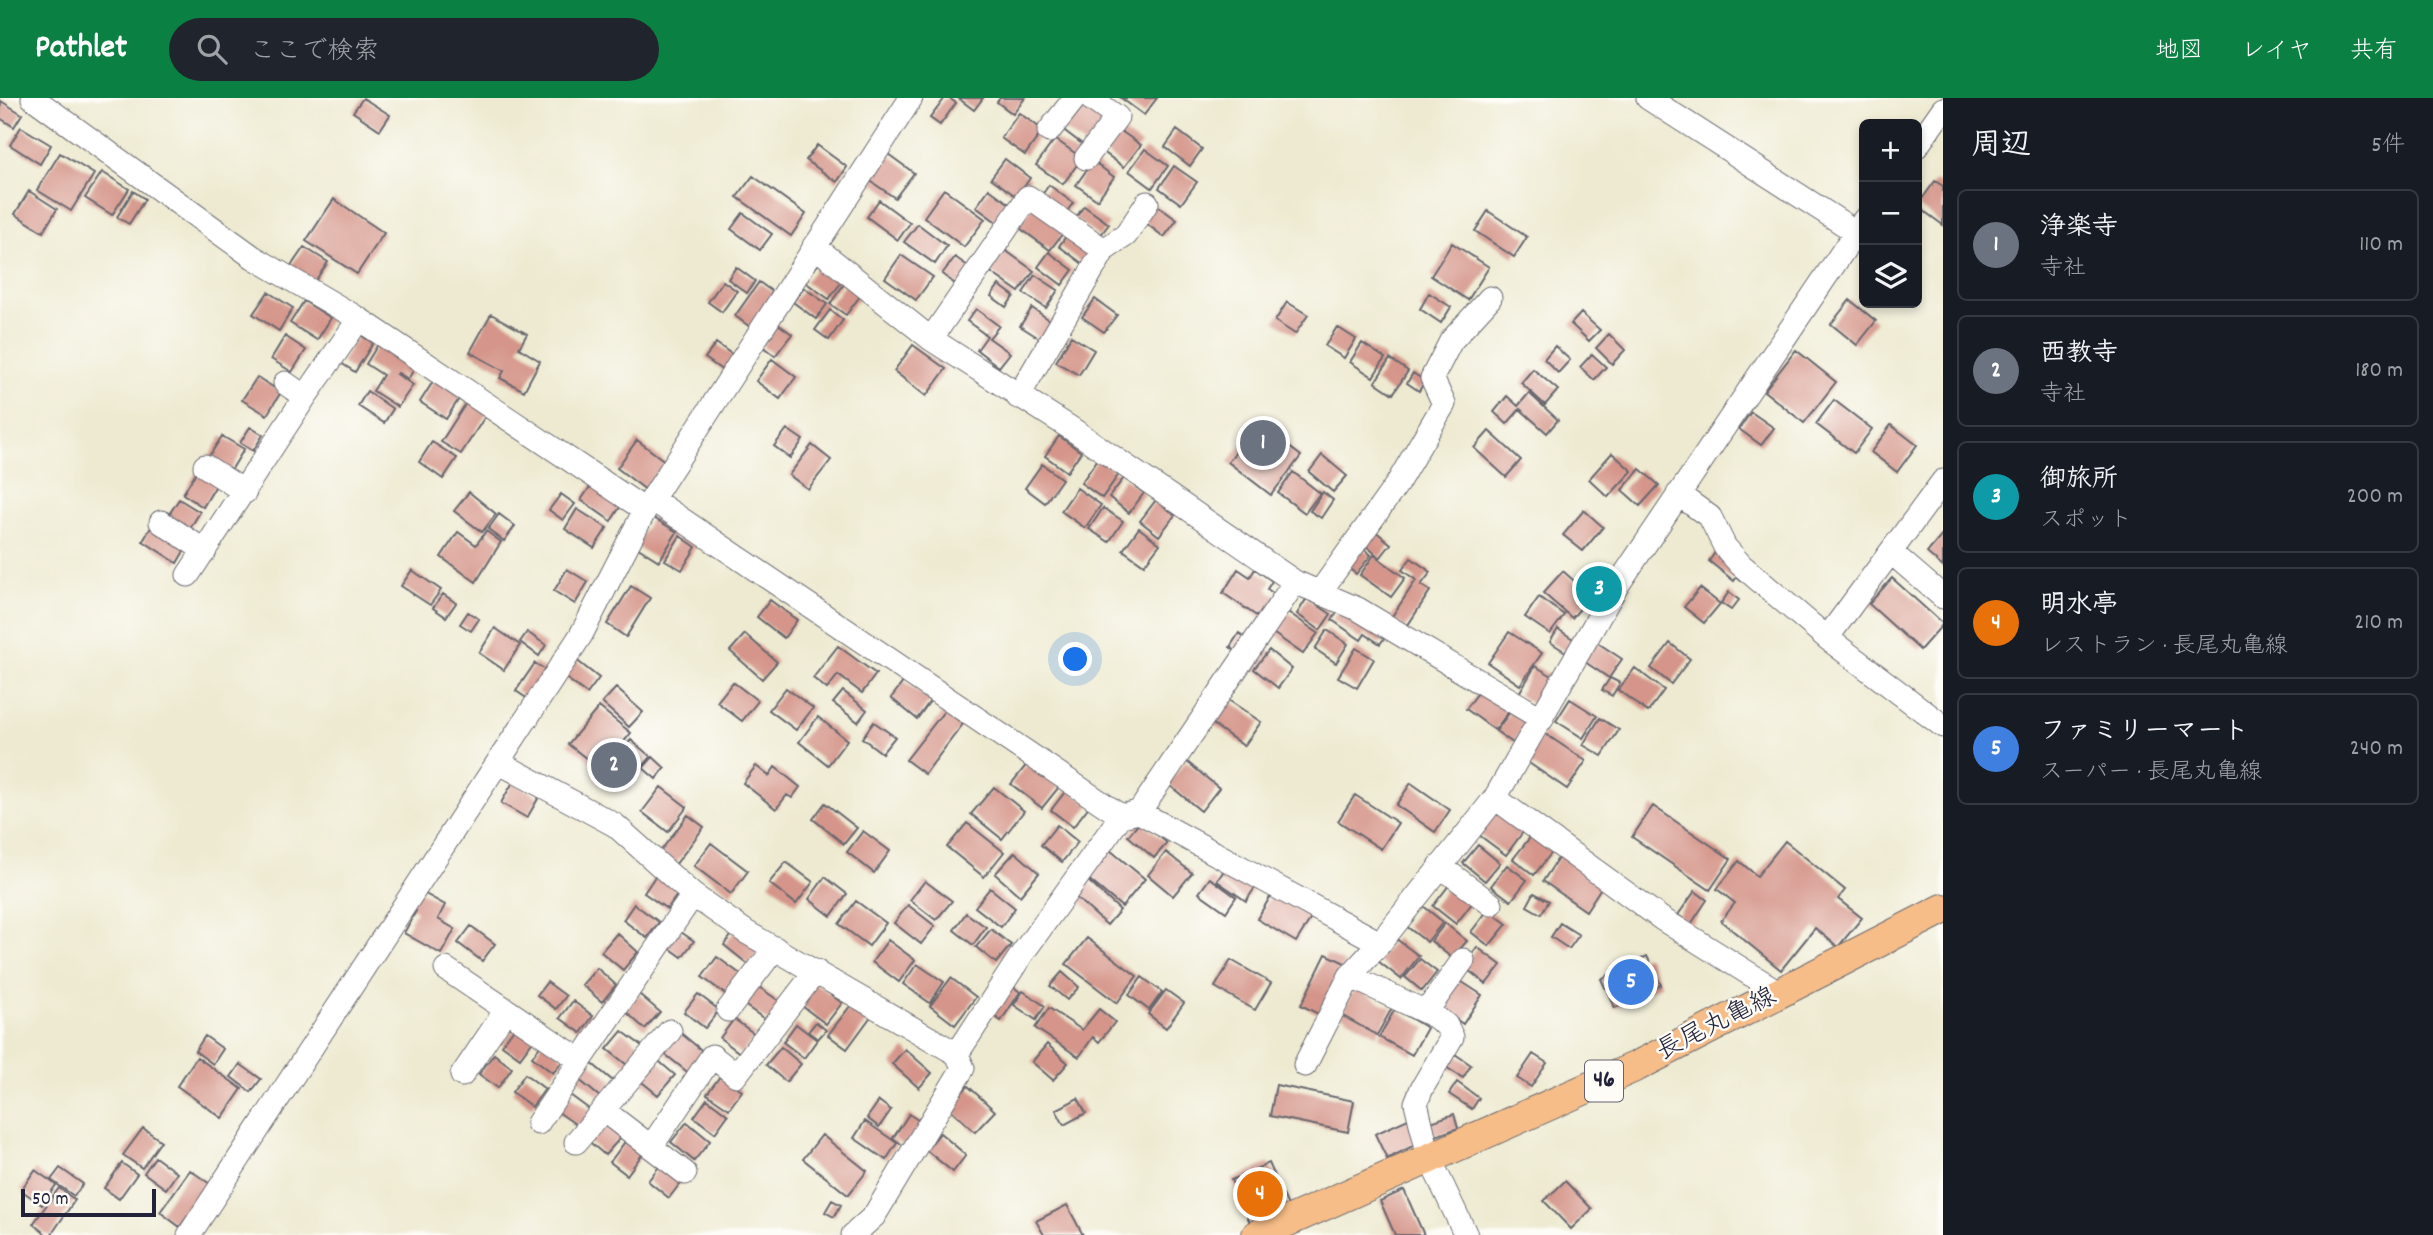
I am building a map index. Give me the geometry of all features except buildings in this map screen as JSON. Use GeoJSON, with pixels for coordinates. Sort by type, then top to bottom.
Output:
{"type":"FeatureCollection","features":[{"type":"Feature","properties":{"kind":"main road","name":"長尾丸亀線"},"geometry":{"type":"LineString","coordinates":[[1257,1235],[1637,1066],[1943,909]]}},
{"type":"Feature","properties":{"kind":"street"},"geometry":{"type":"LineString","coordinates":[[33,98],[253,257],[359,319],[1130,814],[1380,943]]}},
{"type":"Feature","properties":{"kind":"street"},"geometry":{"type":"LineString","coordinates":[[189,1235],[581,635],[649,505],[911,98]]}},
{"type":"Feature","properties":{"kind":"street"},"geometry":{"type":"LineString","coordinates":[[1049,131],[1074,98]]}},
{"type":"Feature","properties":{"kind":"street"},"geometry":{"type":"LineString","coordinates":[[1086,158],[1117,117],[1090,98]]}},
{"type":"Feature","properties":{"kind":"street"},"geometry":{"type":"LineString","coordinates":[[1648,98],[1859,225]]}},
{"type":"Feature","properties":{"kind":"street"},"geometry":{"type":"LineString","coordinates":[[1922,139],[1943,109]]}},
{"type":"Feature","properties":{"kind":"street"},"geometry":{"type":"LineString","coordinates":[[931,339],[1028,197],[1104,250]]}},
{"type":"Feature","properties":{"kind":"street"},"geometry":{"type":"LineString","coordinates":[[1018,397],[1104,250],[1126,235],[1147,203]]}},
{"type":"Feature","properties":{"kind":"street"},"geometry":{"type":"LineString","coordinates":[[1305,1065],[1350,976],[1380,943],[1495,797],[1615,589],[1859,227]]}},
{"type":"Feature","properties":{"kind":"street"},"geometry":{"type":"LineString","coordinates":[[814,246],[931,339],[1072,429],[1295,582],[1358,610],[1542,719]]}},
{"type":"Feature","properties":{"kind":"street"},"geometry":{"type":"LineString","coordinates":[[1320,592],[1398,484],[1444,404],[1432,378],[1451,341],[1490,298]]}},
{"type":"Feature","properties":{"kind":"street"},"geometry":{"type":"LineString","coordinates":[[188,576],[359,319]]}},
{"type":"Feature","properties":{"kind":"street"},"geometry":{"type":"LineString","coordinates":[[285,383],[305,397]]}},
{"type":"Feature","properties":{"kind":"street"},"geometry":{"type":"LineString","coordinates":[[205,466],[244,492]]}},
{"type":"Feature","properties":{"kind":"street"},"geometry":{"type":"LineString","coordinates":[[1827,638],[1942,484]]}},
{"type":"Feature","properties":{"kind":"street"},"geometry":{"type":"LineString","coordinates":[[1678,494],[1710,517],[1725,547],[1741,565],[1827,638],[1943,726]]}},
{"type":"Feature","properties":{"kind":"street"},"geometry":{"type":"LineString","coordinates":[[161,522],[205,551]]}},
{"type":"Feature","properties":{"kind":"street"},"geometry":{"type":"LineString","coordinates":[[1892,553],[1943,597]]}},
{"type":"Feature","properties":{"kind":"street"},"geometry":{"type":"LineString","coordinates":[[957,1054],[1021,954],[1130,814],[1295,582]]}},
{"type":"Feature","properties":{"kind":"street"},"geometry":{"type":"LineString","coordinates":[[498,762],[615,825],[693,895],[775,948],[957,1054],[963,1068],[874,1216],[853,1235]]}},
{"type":"Feature","properties":{"kind":"street"},"geometry":{"type":"LineString","coordinates":[[1495,797],[1662,919],[1780,993]]}},
{"type":"Feature","properties":{"kind":"street"},"geometry":{"type":"LineString","coordinates":[[1440,866],[1491,904]]}},
{"type":"Feature","properties":{"kind":"street"},"geometry":{"type":"LineString","coordinates":[[538,1122],[693,895]]}},
{"type":"Feature","properties":{"kind":"street"},"geometry":{"type":"LineString","coordinates":[[728,1010],[775,948]]}},
{"type":"Feature","properties":{"kind":"street"},"geometry":{"type":"LineString","coordinates":[[1426,1012],[1463,960]]}},
{"type":"Feature","properties":{"kind":"street"},"geometry":{"type":"LineString","coordinates":[[446,969],[580,1060]]}},
{"type":"Feature","properties":{"kind":"street"},"geometry":{"type":"LineString","coordinates":[[651,1147],[712,1056],[736,1075],[816,971]]}},
{"type":"Feature","properties":{"kind":"street"},"geometry":{"type":"LineString","coordinates":[[1350,976],[1426,1012],[1446,1026],[1452,1037],[1422,1088],[1416,1104],[1430,1157],[1466,1235]]}},
{"type":"Feature","properties":{"kind":"street"},"geometry":{"type":"LineString","coordinates":[[462,1075],[506,1010]]}},
{"type":"Feature","properties":{"kind":"street"},"geometry":{"type":"LineString","coordinates":[[576,1142],[670,1031]]}},
{"type":"Feature","properties":{"kind":"street"},"geometry":{"type":"LineString","coordinates":[[603,1110],[685,1173]]}},
{"type":"Feature","properties":{"kind":"place","name":"浄楽寺"},"geometry":{"type":"Point","coordinates":[1263,443]}},
{"type":"Feature","properties":{"kind":"place","name":"御旅所"},"geometry":{"type":"Point","coordinates":[1599,589]}},
{"type":"Feature","properties":{"kind":"place","name":"西教寺"},"geometry":{"type":"Point","coordinates":[614,765]}},
{"type":"Feature","properties":{"kind":"place","name":"ファミリーマート"},"geometry":{"type":"Point","coordinates":[1631,982]}},
{"type":"Feature","properties":{"kind":"place","name":"明水亭"},"geometry":{"type":"Point","coordinates":[1260,1194]}}]}
